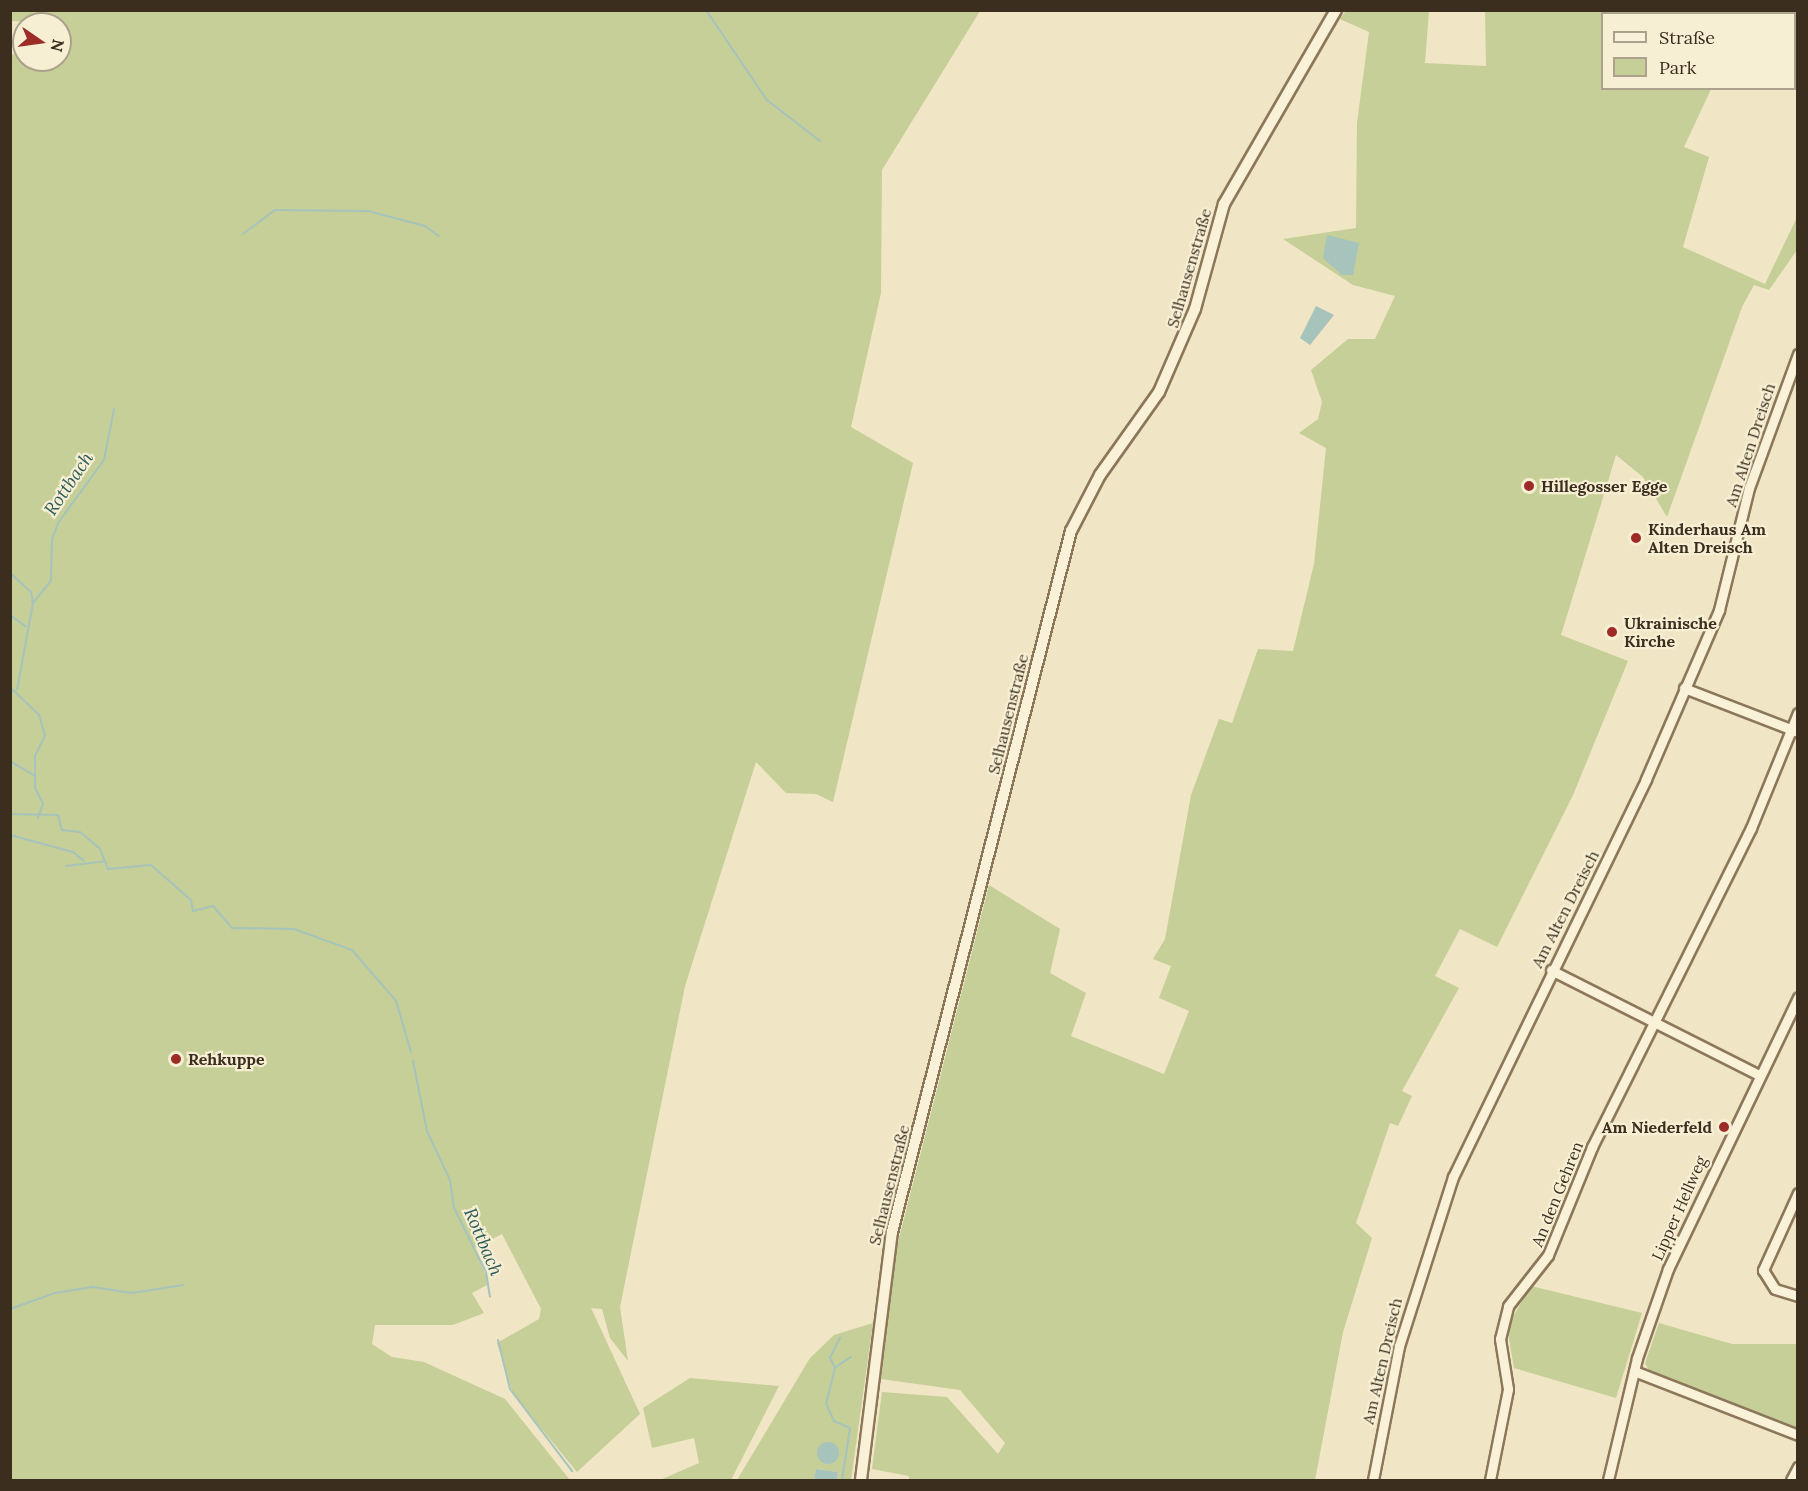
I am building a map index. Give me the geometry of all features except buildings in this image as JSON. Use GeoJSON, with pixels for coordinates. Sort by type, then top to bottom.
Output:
{"type":"FeatureCollection","features":[{"type":"Feature","properties":{"kind":"street","name":"Selhausenstraße"},"geometry":{"type":"LineString","coordinates":[[861,1480],[888,1250],[1068,539],[1085,500],[1159,392],[1196,309],[1224,204],[1336,10]]}},
{"type":"Feature","properties":{"kind":"street","name":"Am Alten Dreisch"},"geometry":{"type":"LineString","coordinates":[[1373,1480],[1399,1346],[1432,1234],[1476,1123],[1646,779],[1727,586],[1749,488],[1797,354]]}},
{"type":"Feature","properties":{"kind":"street"},"geometry":{"type":"LineString","coordinates":[[1684,688],[1795,731]]}},
{"type":"Feature","properties":{"kind":"street","name":"An den Gehren"},"geometry":{"type":"LineString","coordinates":[[1490,1480],[1508,1389],[1503,1318],[1548,1255],[1580,1173],[1751,828],[1795,731],[1797,713]]}},
{"type":"Feature","properties":{"kind":"street"},"geometry":{"type":"LineString","coordinates":[[1551,970],[1760,1075]]}},
{"type":"Feature","properties":{"kind":"street","name":"Lipper Hellweg"},"geometry":{"type":"LineString","coordinates":[[1608,1480],[1634,1371],[1685,1226],[1797,998]]}},
{"type":"Feature","properties":{"kind":"street"},"geometry":{"type":"LineString","coordinates":[[1797,1193],[1763,1270],[1775,1289],[1797,1296]]}},
{"type":"Feature","properties":{"kind":"street"},"geometry":{"type":"LineString","coordinates":[[1634,1371],[1797,1435]]}},
{"type":"Feature","properties":{"kind":"street"},"geometry":{"type":"LineString","coordinates":[[1791,1480],[1797,1467]]}},
{"type":"Feature","properties":{"kind":"green space"},"geometry":{"type":"Polygon","coordinates":[[[11,10],[980,11],[882,170],[881,293],[851,427],[913,463],[833,802],[816,794],[786,793],[756,762],[685,986],[620,1307],[628,1361],[610,1338],[602,1309],[591,1308],[640,1414],[577,1472],[513,1394],[497,1343],[539,1319],[541,1309],[502,1234],[475,1248],[489,1284],[472,1293],[484,1313],[453,1325],[375,1325],[372,1344],[392,1357],[424,1362],[505,1399],[570,1480],[11,1480],[11,54],[12,72],[72,72],[72,12],[12,12],[11,21],[11,10]]]}},
{"type":"Feature","properties":{"kind":"green space"},"geometry":{"type":"Polygon","coordinates":[[[1346,11],[1429,11],[1425,63],[1486,66],[1485,11],[1749,11],[1601,12],[1601,90],[1711,90],[1684,147],[1709,157],[1683,247],[1765,284],[1797,217],[1797,250],[1769,290],[1754,285],[1742,307],[1667,517],[1643,477],[1616,455],[1561,635],[1628,661],[1573,795],[1497,947],[1460,929],[1435,976],[1459,988],[1402,1091],[1412,1096],[1398,1126],[1390,1123],[1356,1223],[1372,1238],[1343,1332],[1315,1480],[909,1480],[909,1476],[872,1469],[882,1392],[947,1397],[998,1454],[1005,1443],[960,1390],[881,1379],[896,1250],[989,885],[1060,929],[1050,973],[1086,993],[1071,1036],[1164,1074],[1189,1011],[1159,998],[1171,966],[1153,959],[1165,939],[1191,795],[1219,719],[1232,723],[1258,649],[1293,651],[1314,564],[1326,448],[1299,433],[1318,419],[1322,402],[1311,370],[1348,339],[1375,339],[1395,296],[1353,285],[1283,239],[1356,228],[1357,123],[1369,32],[1340,19],[1346,11]]]}},
{"type":"Feature","properties":{"kind":"green space"},"geometry":{"type":"Polygon","coordinates":[[[1531,1286],[1642,1313],[1616,1398],[1514,1368],[1507,1327],[1531,1286]]]}},
{"type":"Feature","properties":{"kind":"green space"},"geometry":{"type":"Polygon","coordinates":[[[873,1323],[851,1480],[837,1480],[838,1472],[816,1469],[814,1480],[737,1480],[810,1358],[834,1335],[873,1323]]]}},
{"type":"Feature","properties":{"kind":"green space"},"geometry":{"type":"Polygon","coordinates":[[[1659,1323],[1732,1344],[1797,1344],[1797,1428],[1649,1371],[1645,1363],[1659,1323]]]}},
{"type":"Feature","properties":{"kind":"green space"},"geometry":{"type":"Polygon","coordinates":[[[690,1378],[779,1386],[731,1480],[660,1480],[699,1463],[694,1438],[652,1448],[643,1408],[690,1378]]]}},
{"type":"Feature","properties":{"kind":"water"},"geometry":{"type":"Polygon","coordinates":[[[1327,235],[1359,243],[1353,275],[1342,275],[1323,258],[1327,235]]]}},
{"type":"Feature","properties":{"kind":"water"},"geometry":{"type":"Polygon","coordinates":[[[1316,306],[1334,315],[1310,345],[1300,338],[1316,306]]]}},
{"type":"Feature","properties":{"kind":"water"},"geometry":{"type":"Polygon","coordinates":[[[824,1442],[832,1442],[839,1449],[839,1457],[832,1464],[824,1464],[817,1457],[817,1449],[824,1442]]]}},
{"type":"Feature","properties":{"kind":"water"},"geometry":{"type":"Polygon","coordinates":[[[816,1469],[838,1472],[837,1480],[814,1480],[816,1469]]]}},
{"type":"Feature","properties":{"kind":"waterway"},"geometry":{"type":"LineString","coordinates":[[706,10],[767,100],[820,141]]}},
{"type":"Feature","properties":{"kind":"waterway"},"geometry":{"type":"LineString","coordinates":[[243,234],[275,210],[368,211],[425,226],[439,236]]}},
{"type":"Feature","properties":{"kind":"waterway","name":"Rottbach"},"geometry":{"type":"LineString","coordinates":[[33,603],[51,581],[52,539],[58,523],[104,460],[114,409]]}},
{"type":"Feature","properties":{"kind":"waterway","name":"Rottbach"},"geometry":{"type":"LineString","coordinates":[[10,573],[31,592],[33,603],[17,690]]}},
{"type":"Feature","properties":{"kind":"waterway","name":"Rottbach"},"geometry":{"type":"LineString","coordinates":[[10,615],[25,626]]}},
{"type":"Feature","properties":{"kind":"waterway","name":"Rottbach"},"geometry":{"type":"LineString","coordinates":[[10,687],[39,715],[45,736],[35,756],[35,788],[43,804],[38,818]]}},
{"type":"Feature","properties":{"kind":"waterway","name":"Rottbach"},"geometry":{"type":"LineString","coordinates":[[10,761],[35,776]]}},
{"type":"Feature","properties":{"kind":"waterway","name":"Rottbach"},"geometry":{"type":"LineString","coordinates":[[10,814],[58,815],[62,830],[80,832],[100,849],[108,869],[151,865],[191,900],[193,911],[213,906],[232,928],[294,929],[352,950],[396,1001],[411,1052]]}},
{"type":"Feature","properties":{"kind":"waterway","name":"Rottbach"},"geometry":{"type":"LineString","coordinates":[[10,835],[73,852],[84,861]]}},
{"type":"Feature","properties":{"kind":"waterway","name":"Rottbach"},"geometry":{"type":"LineString","coordinates":[[66,866],[104,861]]}},
{"type":"Feature","properties":{"kind":"waterway","name":"Rottbach"},"geometry":{"type":"LineString","coordinates":[[413,1061],[427,1131],[450,1180],[454,1208],[486,1272],[490,1297]]}},
{"type":"Feature","properties":{"kind":"waterway"},"geometry":{"type":"LineString","coordinates":[[10,1309],[55,1293],[93,1287],[132,1293],[183,1285]]}},
{"type":"Feature","properties":{"kind":"waterway"},"geometry":{"type":"LineString","coordinates":[[840,1338],[830,1358],[835,1368],[826,1403],[834,1421],[850,1428],[842,1480]]}},
{"type":"Feature","properties":{"kind":"waterway","name":"Rottbach"},"geometry":{"type":"LineString","coordinates":[[498,1340],[510,1389],[572,1471]]}},
{"type":"Feature","properties":{"kind":"waterway"},"geometry":{"type":"LineString","coordinates":[[836,1367],[851,1357]]}},
{"type":"Feature","properties":{"kind":"place","name":"Hillegosser Egge"},"geometry":{"type":"Point","coordinates":[1529,486]}},
{"type":"Feature","properties":{"kind":"place","name":"Kinderhaus Am Alten Dreisch"},"geometry":{"type":"Point","coordinates":[1636,538]}},
{"type":"Feature","properties":{"kind":"place","name":"Ukrainische Kirche"},"geometry":{"type":"Point","coordinates":[1612,632]}},
{"type":"Feature","properties":{"kind":"place","name":"Rehkuppe"},"geometry":{"type":"Point","coordinates":[176,1059]}},
{"type":"Feature","properties":{"kind":"place","name":"Am Niederfeld"},"geometry":{"type":"Point","coordinates":[1724,1127]}}]}
